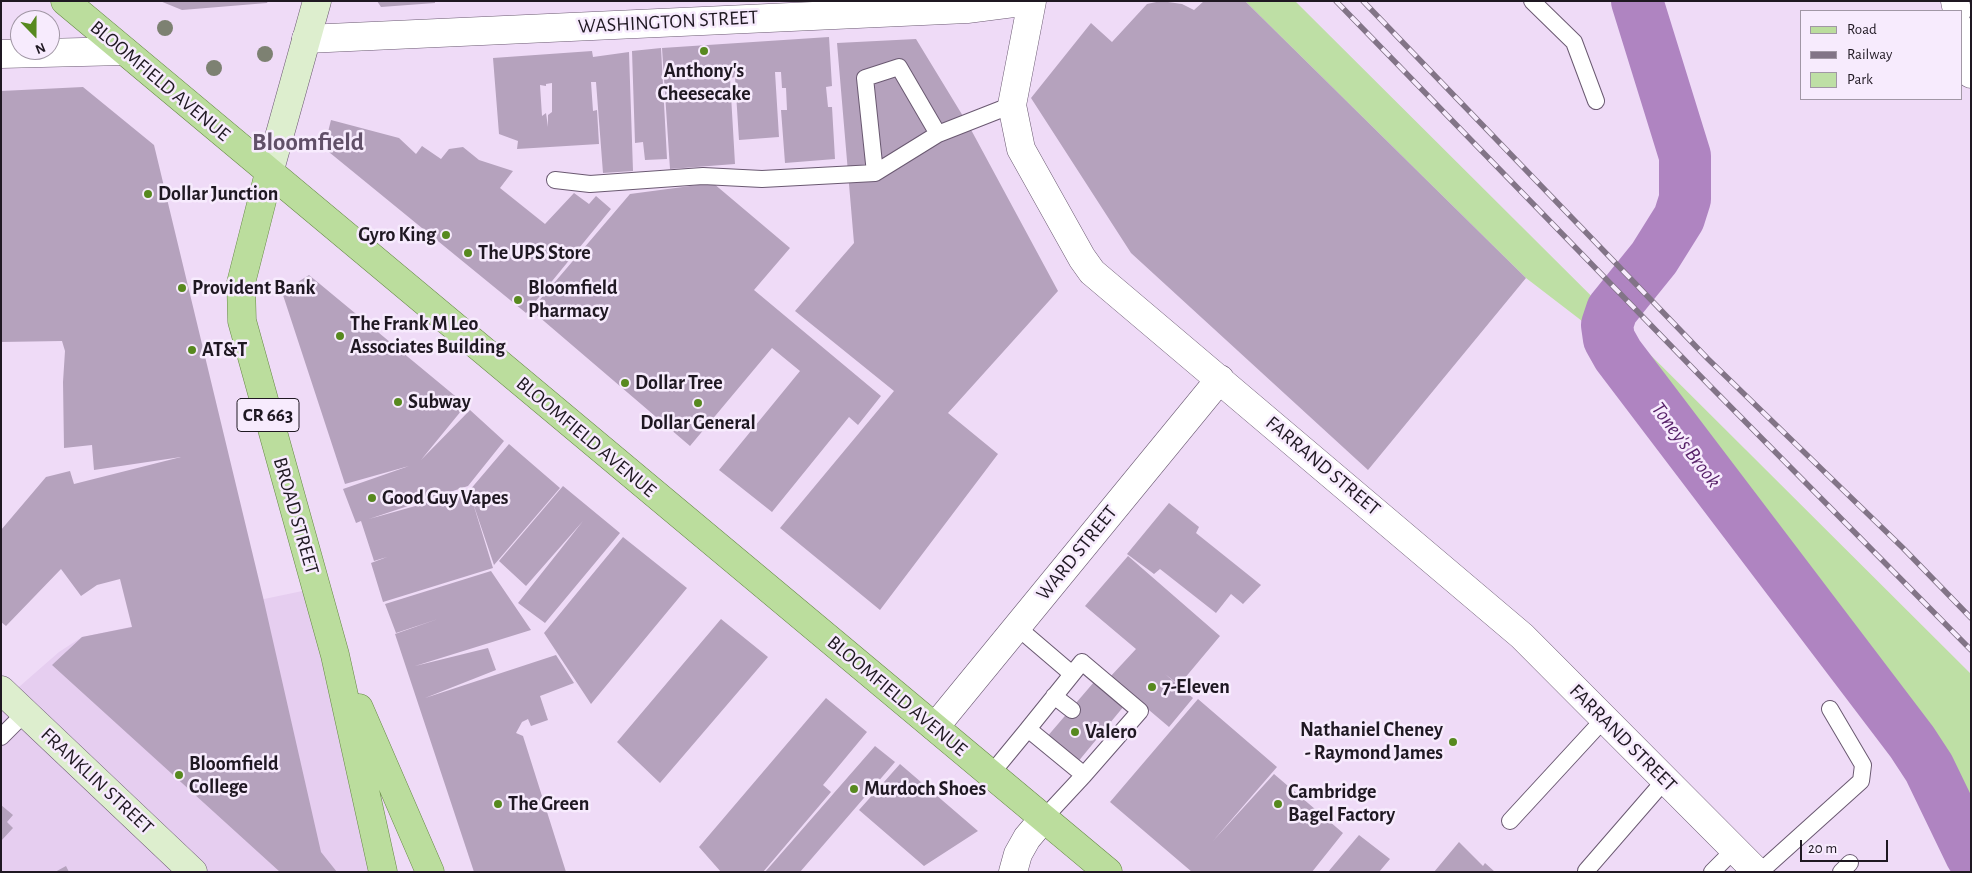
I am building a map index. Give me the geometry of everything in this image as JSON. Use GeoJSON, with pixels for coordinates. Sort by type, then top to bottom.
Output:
{"type":"FeatureCollection","features":[{"type":"Feature","properties":{"kind":"main road","name":"BLOOMFIELD AVENUE"},"geometry":{"type":"LineString","coordinates":[[65,1],[1108,872]]}},
{"type":"Feature","properties":{"kind":"main road"},"geometry":{"type":"LineString","coordinates":[[269,173],[317,1]]}},
{"type":"Feature","properties":{"kind":"main road","name":"BROAD STREET"},"geometry":{"type":"LineString","coordinates":[[269,173],[241,284],[242,321],[335,655],[384,872]]}},
{"type":"Feature","properties":{"kind":"main road","name":"BROAD STREET"},"geometry":{"type":"LineString","coordinates":[[335,655],[387,769],[430,872]]}},
{"type":"Feature","properties":{"kind":"main road","name":"FRANKLIN STREET"},"geometry":{"type":"LineString","coordinates":[[1,690],[193,872]]}},
{"type":"Feature","properties":{"kind":"street","name":"WASHINGTON STREET"},"geometry":{"type":"LineString","coordinates":[[306,39],[967,9],[1030,1]]}},
{"type":"Feature","properties":{"kind":"street","name":"FARRAND STREET"},"geometry":{"type":"LineString","coordinates":[[1030,1],[1012,105],[1021,149],[1082,258],[1105,284],[1501,617],[1759,872]]}},
{"type":"Feature","properties":{"kind":"street"},"geometry":{"type":"LineString","coordinates":[[1962,34],[1971,74]]}},
{"type":"Feature","properties":{"kind":"street"},"geometry":{"type":"LineString","coordinates":[[1,54],[124,51]]}},
{"type":"Feature","properties":{"kind":"street","name":"WARD STREET"},"geometry":{"type":"LineString","coordinates":[[935,727],[1220,379]]}},
{"type":"Feature","properties":{"kind":"street"},"geometry":{"type":"LineString","coordinates":[[1013,872],[1022,846],[1044,818]]}},
{"type":"Feature","properties":{"kind":"lane"},"geometry":{"type":"LineString","coordinates":[[1532,1],[1574,42],[1596,101]]}},
{"type":"Feature","properties":{"kind":"lane"},"geometry":{"type":"LineString","coordinates":[[875,173],[865,78],[899,67],[938,134]]}},
{"type":"Feature","properties":{"kind":"lane"},"geometry":{"type":"LineString","coordinates":[[556,180],[590,184],[703,176],[762,179],[875,173],[938,134],[1012,105]]}},
{"type":"Feature","properties":{"kind":"lane"},"geometry":{"type":"LineString","coordinates":[[1017,627],[1072,674]]}},
{"type":"Feature","properties":{"kind":"lane"},"geometry":{"type":"LineString","coordinates":[[991,774],[1082,662],[1140,711],[1106,740],[1084,775],[1044,818]]}},
{"type":"Feature","properties":{"kind":"lane"},"geometry":{"type":"LineString","coordinates":[[1054,696],[1072,710]]}},
{"type":"Feature","properties":{"kind":"lane"},"geometry":{"type":"LineString","coordinates":[[1759,872],[1861,781],[1864,765],[1830,709]]}},
{"type":"Feature","properties":{"kind":"lane"},"geometry":{"type":"LineString","coordinates":[[1,737],[25,712]]}},
{"type":"Feature","properties":{"kind":"lane"},"geometry":{"type":"LineString","coordinates":[[1510,821],[1604,719]]}},
{"type":"Feature","properties":{"kind":"lane"},"geometry":{"type":"LineString","coordinates":[[1028,730],[1084,775]]}},
{"type":"Feature","properties":{"kind":"lane"},"geometry":{"type":"LineString","coordinates":[[1586,871],[1665,780]]}},
{"type":"Feature","properties":{"kind":"lane"},"geometry":{"type":"LineString","coordinates":[[1712,872],[1735,849]]}},
{"type":"Feature","properties":{"kind":"shaded area","name":"Bloomfield College"},"geometry":{"type":"Polygon","coordinates":[[[312,589],[377,872],[1,872],[1,698],[4,700],[59,652],[82,637],[312,589]]]}},
{"type":"Feature","properties":{"kind":"green space"},"geometry":{"type":"Polygon","coordinates":[[[1245,1],[1295,1],[1971,674],[1971,872],[1916,761],[1862,693],[1582,321],[1526,278],[1245,1]]]}},
{"type":"Feature","properties":{"kind":"building"},"geometry":{"type":"Polygon","coordinates":[[[160,1],[268,1],[267,3],[182,10],[160,1]]]}},
{"type":"Feature","properties":{"kind":"building"},"geometry":{"type":"Polygon","coordinates":[[[377,1],[435,1],[435,3],[381,7],[377,1]]]}},
{"type":"Feature","properties":{"kind":"building"},"geometry":{"type":"Polygon","coordinates":[[[1161,1],[1182,4],[1194,10],[1204,1],[1245,1],[1526,278],[1368,470],[1131,253],[1031,98],[1091,23],[1112,42],[1147,4],[1161,1]]]}},
{"type":"Feature","properties":{"kind":"building"},"geometry":{"type":"Polygon","coordinates":[[[829,37],[832,86],[826,87],[828,107],[832,107],[835,159],[785,163],[781,110],[787,110],[786,88],[782,88],[781,72],[775,72],[779,137],[739,140],[735,77],[730,78],[735,164],[670,169],[662,48],[829,37]]]}},
{"type":"Feature","properties":{"kind":"building"},"geometry":{"type":"Polygon","coordinates":[[[916,39],[969,126],[1058,291],[948,413],[998,454],[880,610],[780,528],[894,391],[795,311],[854,243],[837,43],[916,39]]]}},
{"type":"Feature","properties":{"kind":"building"},"geometry":{"type":"Polygon","coordinates":[[[661,48],[667,159],[645,160],[643,142],[635,143],[632,51],[661,48]]]}},
{"type":"Feature","properties":{"kind":"building"},"geometry":{"type":"Polygon","coordinates":[[[592,51],[593,57],[629,52],[633,171],[603,173],[596,82],[591,82],[593,111],[597,110],[599,144],[517,149],[518,141],[499,134],[493,58],[592,51]],[[552,83],[546,84],[546,86],[540,85],[542,116],[546,113],[548,127],[548,115],[552,112],[552,83]]]}},
{"type":"Feature","properties":{"kind":"building"},"geometry":{"type":"Polygon","coordinates":[[[83,87],[154,145],[263,597],[321,852],[337,872],[280,872],[52,665],[82,637],[132,627],[120,579],[97,585],[81,596],[61,569],[6,626],[1,622],[1,530],[46,477],[70,471],[74,484],[181,457],[94,470],[92,445],[64,448],[63,382],[65,351],[62,341],[1,342],[1,91],[83,87]]]}},
{"type":"Feature","properties":{"kind":"building"},"geometry":{"type":"Polygon","coordinates":[[[331,120],[399,138],[416,154],[422,146],[441,159],[449,149],[463,147],[479,160],[513,171],[500,188],[545,224],[574,193],[589,204],[596,196],[611,209],[526,313],[324,148],[331,120]]]}},
{"type":"Feature","properties":{"kind":"building"},"geometry":{"type":"Polygon","coordinates":[[[713,183],[790,248],[754,290],[881,396],[858,425],[849,417],[772,512],[719,470],[800,371],[772,348],[690,446],[531,310],[630,194],[713,183]]]}},
{"type":"Feature","properties":{"kind":"building"},"geometry":{"type":"Polygon","coordinates":[[[309,275],[466,405],[421,460],[470,410],[504,441],[468,486],[369,519],[469,491],[509,444],[560,488],[494,565],[472,500],[493,568],[383,602],[371,563],[387,557],[374,561],[361,521],[356,523],[343,489],[409,466],[345,484],[282,292],[309,275]]]}},
{"type":"Feature","properties":{"kind":"building"},"geometry":{"type":"Polygon","coordinates":[[[563,486],[620,533],[545,623],[518,603],[583,521],[526,586],[499,561],[563,486]]]}},
{"type":"Feature","properties":{"kind":"building"},"geometry":{"type":"Polygon","coordinates":[[[1169,503],[1199,527],[1196,533],[1261,585],[1243,604],[1231,594],[1216,613],[1160,569],[1154,574],[1127,554],[1169,503]]]}},
{"type":"Feature","properties":{"kind":"building"},"geometry":{"type":"Polygon","coordinates":[[[623,537],[687,588],[591,704],[544,633],[623,537]]]}},
{"type":"Feature","properties":{"kind":"building"},"geometry":{"type":"Polygon","coordinates":[[[1128,556],[1220,636],[1179,685],[1165,674],[1193,698],[1169,727],[1110,677],[1136,649],[1085,606],[1128,556]]]}},
{"type":"Feature","properties":{"kind":"building"},"geometry":{"type":"Polygon","coordinates":[[[491,571],[531,630],[415,666],[488,648],[496,670],[425,698],[556,655],[574,683],[540,696],[548,720],[531,726],[528,719],[522,722],[516,733],[523,736],[566,872],[474,872],[395,634],[438,619],[396,633],[385,604],[491,571]]]}},
{"type":"Feature","properties":{"kind":"building"},"geometry":{"type":"Polygon","coordinates":[[[721,619],[768,657],[660,783],[617,742],[721,619]]]}},
{"type":"Feature","properties":{"kind":"building"},"geometry":{"type":"Polygon","coordinates":[[[1094,682],[1124,706],[1077,763],[1046,738],[1094,682]]]}},
{"type":"Feature","properties":{"kind":"building"},"geometry":{"type":"Polygon","coordinates":[[[826,698],[867,732],[823,785],[831,792],[763,872],[721,872],[699,847],[826,698]]]}},
{"type":"Feature","properties":{"kind":"building"},"geometry":{"type":"Polygon","coordinates":[[[1198,699],[1277,767],[1213,841],[1274,774],[1343,833],[1312,872],[1192,872],[1110,802],[1198,699]]]}},
{"type":"Feature","properties":{"kind":"building","name":"Murdoch Shoes"},"geometry":{"type":"Polygon","coordinates":[[[875,746],[895,762],[800,872],[765,872],[875,746]]]}},
{"type":"Feature","properties":{"kind":"building"},"geometry":{"type":"Polygon","coordinates":[[[900,764],[978,831],[924,866],[859,810],[900,764]]]}},
{"type":"Feature","properties":{"kind":"building"},"geometry":{"type":"Polygon","coordinates":[[[1,805],[13,815],[7,822],[13,828],[1,841],[1,805]]]}},
{"type":"Feature","properties":{"kind":"building"},"geometry":{"type":"Polygon","coordinates":[[[1359,835],[1390,859],[1379,872],[1328,872],[1359,835]]]}},
{"type":"Feature","properties":{"kind":"building"},"geometry":{"type":"Polygon","coordinates":[[[1459,842],[1483,866],[1485,863],[1495,872],[1434,872],[1459,842]]]}},
{"type":"Feature","properties":{"kind":"building"},"geometry":{"type":"Polygon","coordinates":[[[66,866],[69,872],[55,872],[66,866]]]}},
{"type":"Feature","properties":{"kind":"waterway","name":"Toney's Brook"},"geometry":{"type":"LineString","coordinates":[[1637,1],[1685,156],[1685,199],[1679,218],[1654,258],[1612,310],[1607,325],[1609,339],[1618,355],[1912,742],[1929,768],[1971,855]]}},
{"type":"Feature","properties":{"kind":"railway"},"geometry":{"type":"LineString","coordinates":[[1336,1],[1710,386],[1971,650]]}},
{"type":"Feature","properties":{"kind":"railway"},"geometry":{"type":"LineString","coordinates":[[1363,1],[1708,359],[1903,548],[1971,618]]}},
{"type":"Feature","properties":{"kind":"place","name":"Anthony's Cheesecake"},"geometry":{"type":"Point","coordinates":[704,51]}},
{"type":"Feature","properties":{"kind":"place","name":"Dollar Junction"},"geometry":{"type":"Point","coordinates":[148,194]}},
{"type":"Feature","properties":{"kind":"place","name":"Gyro King"},"geometry":{"type":"Point","coordinates":[446,235]}},
{"type":"Feature","properties":{"kind":"place","name":"The UPS Store"},"geometry":{"type":"Point","coordinates":[468,253]}},
{"type":"Feature","properties":{"kind":"place","name":"Provident Bank"},"geometry":{"type":"Point","coordinates":[182,288]}},
{"type":"Feature","properties":{"kind":"place","name":"Bloomfield Pharmacy"},"geometry":{"type":"Point","coordinates":[518,300]}},
{"type":"Feature","properties":{"kind":"place","name":"The Frank M Leo Associates Building"},"geometry":{"type":"Point","coordinates":[340,336]}},
{"type":"Feature","properties":{"kind":"place","name":"AT&T"},"geometry":{"type":"Point","coordinates":[192,350]}},
{"type":"Feature","properties":{"kind":"place","name":"Dollar Tree"},"geometry":{"type":"Point","coordinates":[625,383]}},
{"type":"Feature","properties":{"kind":"place","name":"Subway"},"geometry":{"type":"Point","coordinates":[398,402]}},
{"type":"Feature","properties":{"kind":"place","name":"Dollar General"},"geometry":{"type":"Point","coordinates":[698,403]}},
{"type":"Feature","properties":{"kind":"place","name":"Good Guy Vapes"},"geometry":{"type":"Point","coordinates":[372,498]}},
{"type":"Feature","properties":{"kind":"place","name":"7-Eleven"},"geometry":{"type":"Point","coordinates":[1152,687]}},
{"type":"Feature","properties":{"kind":"place","name":"Valero"},"geometry":{"type":"Point","coordinates":[1075,732]}},
{"type":"Feature","properties":{"kind":"place","name":"Nathaniel Cheney - Raymond James"},"geometry":{"type":"Point","coordinates":[1453,742]}},
{"type":"Feature","properties":{"kind":"place","name":"Bloomfield College"},"geometry":{"type":"Point","coordinates":[179,775]}},
{"type":"Feature","properties":{"kind":"place","name":"Murdoch Shoes"},"geometry":{"type":"Point","coordinates":[854,789]}},
{"type":"Feature","properties":{"kind":"place","name":"The Green"},"geometry":{"type":"Point","coordinates":[498,804]}},
{"type":"Feature","properties":{"kind":"place","name":"Cambridge Bagel Factory"},"geometry":{"type":"Point","coordinates":[1278,804]}},
{"type":"Feature","properties":{"kind":"district","name":"Bloomfield"},"geometry":{"type":"Point","coordinates":[308,142]}}]}
